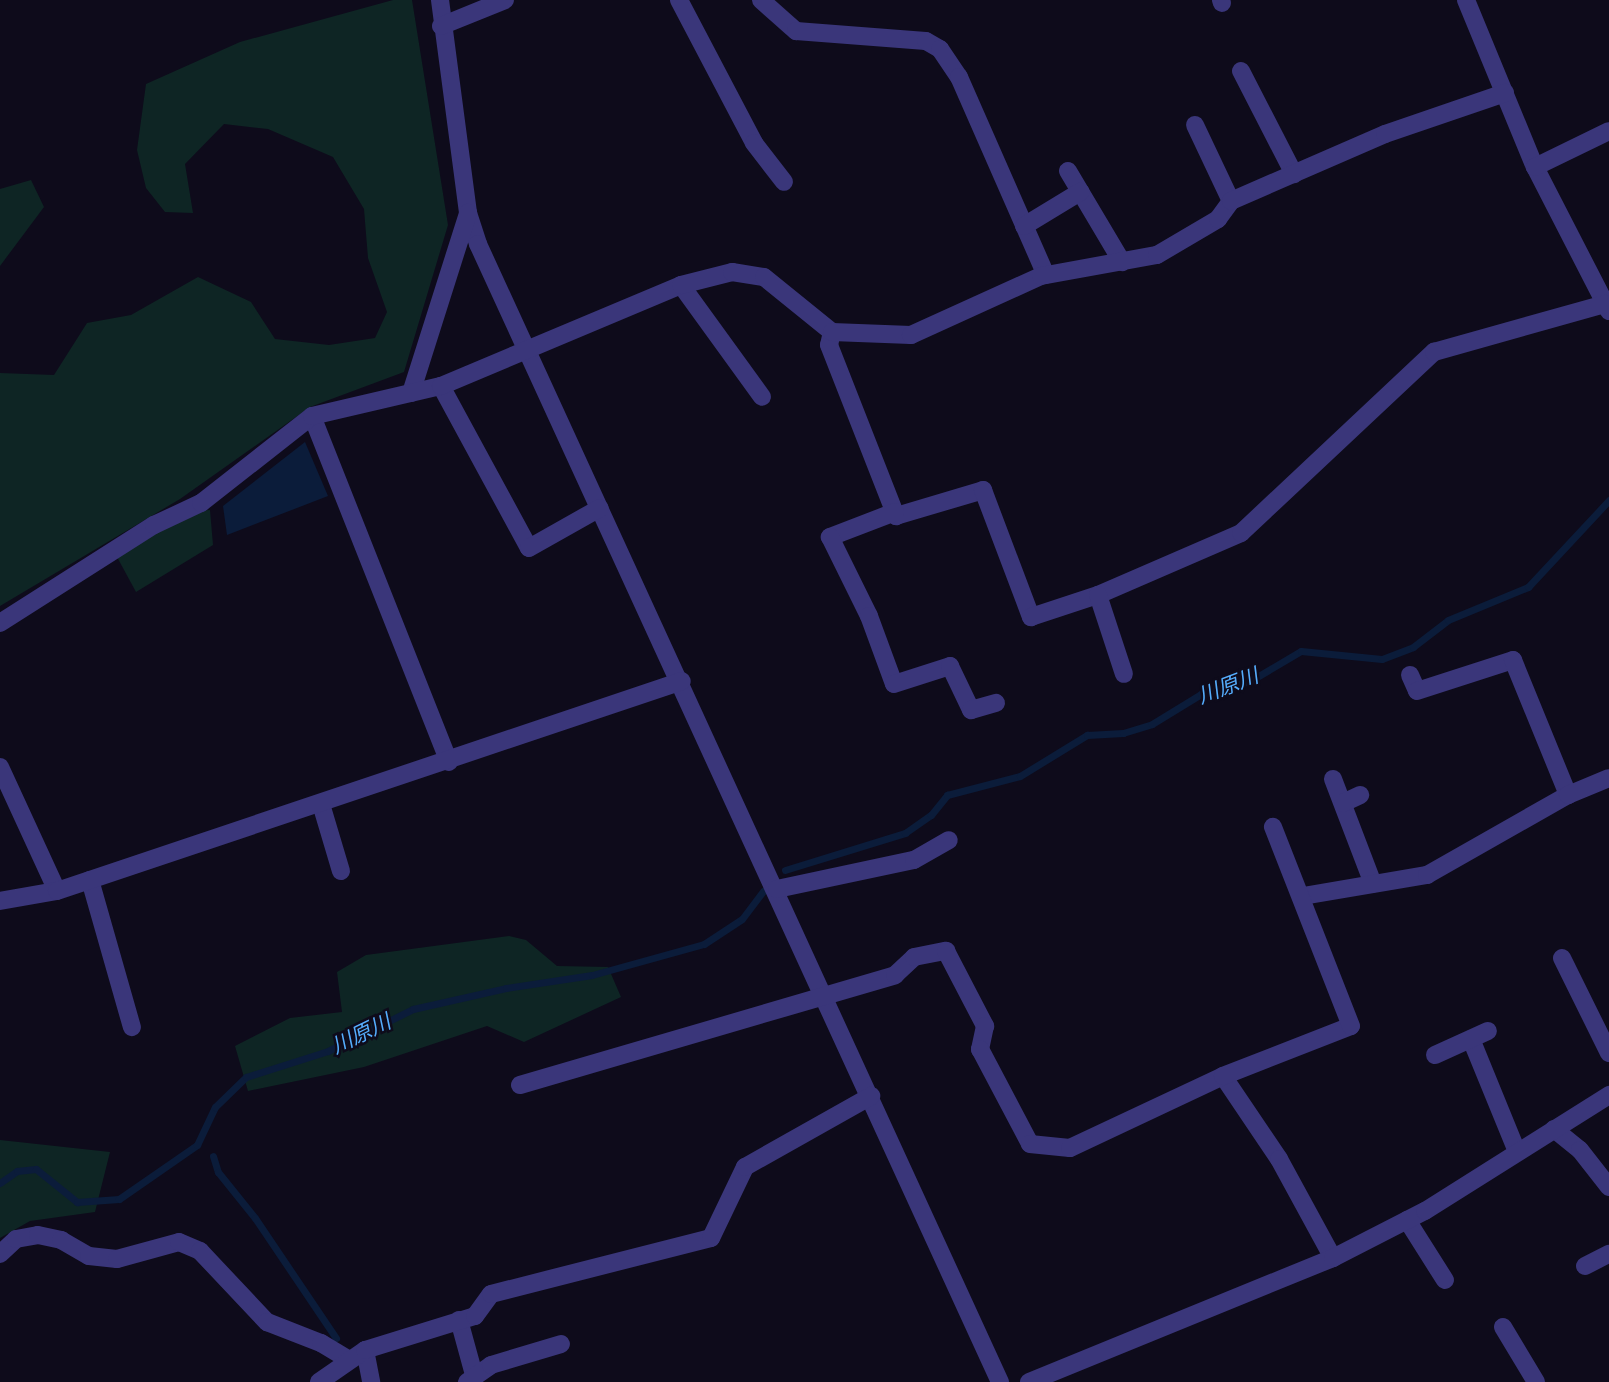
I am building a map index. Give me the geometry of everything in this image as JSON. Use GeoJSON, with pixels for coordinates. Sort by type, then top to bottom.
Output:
{"type":"FeatureCollection","features":[{"type":"Feature","properties":{"kind":"street"},"geometry":{"type":"LineString","coordinates":[[440,0],[441,26],[468,214],[1000,1382]]}},
{"type":"Feature","properties":{"kind":"street"},"geometry":{"type":"LineString","coordinates":[[441,26],[505,0]]}},
{"type":"Feature","properties":{"kind":"street"},"geometry":{"type":"LineString","coordinates":[[679,0],[754,143],[784,181]]}},
{"type":"Feature","properties":{"kind":"street"},"geometry":{"type":"LineString","coordinates":[[761,0],[796,31],[926,41],[940,50],[959,77],[1046,275]]}},
{"type":"Feature","properties":{"kind":"street"},"geometry":{"type":"LineString","coordinates":[[832,332],[830,345],[896,516],[983,490],[1031,617],[1098,595],[1241,533],[1434,352],[1607,307],[1535,167],[1466,0]]}},
{"type":"Feature","properties":{"kind":"street"},"geometry":{"type":"LineString","coordinates":[[1241,71],[1294,174]]}},
{"type":"Feature","properties":{"kind":"street"},"geometry":{"type":"LineString","coordinates":[[0,623],[154,525],[201,503],[312,416],[441,386],[681,285],[732,272],[764,277],[832,332],[911,335],[1046,275],[1157,255],[1218,219],[1231,201],[1385,134],[1504,93]]}},
{"type":"Feature","properties":{"kind":"street"},"geometry":{"type":"LineString","coordinates":[[1195,125],[1231,201]]}},
{"type":"Feature","properties":{"kind":"street"},"geometry":{"type":"LineString","coordinates":[[1535,167],[1609,131]]}},
{"type":"Feature","properties":{"kind":"street"},"geometry":{"type":"LineString","coordinates":[[1068,171],[1122,262]]}},
{"type":"Feature","properties":{"kind":"street"},"geometry":{"type":"LineString","coordinates":[[1024,226],[1080,192]]}},
{"type":"Feature","properties":{"kind":"street"},"geometry":{"type":"LineString","coordinates":[[411,393],[468,214]]}},
{"type":"Feature","properties":{"kind":"street"},"geometry":{"type":"LineString","coordinates":[[681,285],[762,397]]}},
{"type":"Feature","properties":{"kind":"street"},"geometry":{"type":"LineString","coordinates":[[441,386],[529,548],[600,508]]}},
{"type":"Feature","properties":{"kind":"street"},"geometry":{"type":"LineString","coordinates":[[312,416],[449,762]]}},
{"type":"Feature","properties":{"kind":"street"},"geometry":{"type":"LineString","coordinates":[[895,512],[830,537],[869,616],[894,684],[950,666],[971,710],[996,703]]}},
{"type":"Feature","properties":{"kind":"street"},"geometry":{"type":"LineString","coordinates":[[1098,595],[1124,674]]}},
{"type":"Feature","properties":{"kind":"street"},"geometry":{"type":"LineString","coordinates":[[1410,675],[1417,691],[1513,660],[1568,795]]}},
{"type":"Feature","properties":{"kind":"street"},"geometry":{"type":"LineString","coordinates":[[0,901],[57,891],[449,762],[682,681]]}},
{"type":"Feature","properties":{"kind":"street"},"geometry":{"type":"LineString","coordinates":[[0,766],[57,891]]}},
{"type":"Feature","properties":{"kind":"street"},"geometry":{"type":"LineString","coordinates":[[1303,896],[1427,875],[1568,795],[1609,778]]}},
{"type":"Feature","properties":{"kind":"street"},"geometry":{"type":"LineString","coordinates":[[1334,779],[1373,884]]}},
{"type":"Feature","properties":{"kind":"street"},"geometry":{"type":"LineString","coordinates":[[1343,803],[1360,795]]}},
{"type":"Feature","properties":{"kind":"street"},"geometry":{"type":"LineString","coordinates":[[321,804],[341,872]]}},
{"type":"Feature","properties":{"kind":"street"},"geometry":{"type":"LineString","coordinates":[[520,1085],[895,975],[914,957],[946,951],[985,1026],[980,1049],[1030,1144],[1070,1148],[1223,1076],[1351,1026],[1303,896],[1273,828]]}},
{"type":"Feature","properties":{"kind":"street"},"geometry":{"type":"LineString","coordinates":[[777,889],[914,860],[949,840]]}},
{"type":"Feature","properties":{"kind":"street"},"geometry":{"type":"LineString","coordinates":[[90,880],[132,1027]]}},
{"type":"Feature","properties":{"kind":"street"},"geometry":{"type":"LineString","coordinates":[[1562,958],[1609,1053]]}},
{"type":"Feature","properties":{"kind":"street"},"geometry":{"type":"LineString","coordinates":[[1436,1055],[1488,1031]]}},
{"type":"Feature","properties":{"kind":"street"},"geometry":{"type":"LineString","coordinates":[[1471,1039],[1517,1152]]}},
{"type":"Feature","properties":{"kind":"street"},"geometry":{"type":"LineString","coordinates":[[1223,1076],[1279,1159],[1333,1258]]}},
{"type":"Feature","properties":{"kind":"street"},"geometry":{"type":"LineString","coordinates":[[1029,1382],[1333,1258],[1407,1220],[1609,1095]]}},
{"type":"Feature","properties":{"kind":"street"},"geometry":{"type":"LineString","coordinates":[[319,1382],[365,1350],[475,1315],[491,1294],[711,1238],[745,1167],[871,1096]]}},
{"type":"Feature","properties":{"kind":"street"},"geometry":{"type":"LineString","coordinates":[[1554,1129],[1580,1150],[1609,1187]]}},
{"type":"Feature","properties":{"kind":"street"},"geometry":{"type":"LineString","coordinates":[[1407,1220],[1445,1280]]}},
{"type":"Feature","properties":{"kind":"street"},"geometry":{"type":"LineString","coordinates":[[0,1254],[16,1239],[38,1236],[61,1240],[89,1256],[117,1259],[179,1242],[200,1251],[267,1322],[321,1343],[349,1360]]}},
{"type":"Feature","properties":{"kind":"street"},"geometry":{"type":"LineString","coordinates":[[1585,1266],[1609,1254]]}},
{"type":"Feature","properties":{"kind":"street"},"geometry":{"type":"LineString","coordinates":[[458,1320],[470,1379],[491,1365],[561,1344]]}},
{"type":"Feature","properties":{"kind":"street"},"geometry":{"type":"LineString","coordinates":[[1503,1327],[1536,1382]]}},
{"type":"Feature","properties":{"kind":"street"},"geometry":{"type":"LineString","coordinates":[[365,1350],[371,1382]]}},
{"type":"Feature","properties":{"kind":"green space"},"geometry":{"type":"Polygon","coordinates":[[[393,0],[412,0],[448,225],[404,372],[310,407],[180,499],[0,606],[0,373],[54,375],[87,323],[131,315],[198,277],[251,302],[275,339],[329,345],[375,338],[387,312],[368,258],[364,209],[333,157],[268,129],[224,124],[185,164],[193,213],[165,212],[146,188],[137,150],[146,84],[240,42],[393,0]]]}},
{"type":"Feature","properties":{"kind":"green space"},"geometry":{"type":"Polygon","coordinates":[[[31,180],[44,207],[0,266],[0,189],[31,180]]]}},
{"type":"Feature","properties":{"kind":"green space"},"geometry":{"type":"Polygon","coordinates":[[[210,510],[213,545],[136,592],[117,557],[194,511],[210,510]]]}},
{"type":"Feature","properties":{"kind":"green space"},"geometry":{"type":"Polygon","coordinates":[[[509,936],[526,940],[557,966],[608,967],[621,997],[524,1042],[487,1026],[364,1067],[248,1091],[235,1046],[290,1018],[342,1012],[337,972],[366,955],[509,936]]]}},
{"type":"Feature","properties":{"kind":"green space"},"geometry":{"type":"Polygon","coordinates":[[[0,1140],[110,1152],[95,1212],[30,1221],[0,1238],[0,1140]]]}},
{"type":"Feature","properties":{"kind":"water"},"geometry":{"type":"Polygon","coordinates":[[[305,442],[328,496],[227,535],[223,506],[305,442]]]}},
{"type":"Feature","properties":{"kind":"waterway","name":"川原川"},"geometry":{"type":"LineString","coordinates":[[785,870],[905,833],[931,815],[947,795],[1020,776],[1087,735],[1123,733],[1152,724],[1201,694],[1250,681],[1301,651],[1382,659],[1413,647],[1448,620],[1528,587],[1609,500]]}},
{"type":"Feature","properties":{"kind":"waterway","name":"川原川"},"geometry":{"type":"LineString","coordinates":[[0,1183],[17,1171],[36,1169],[77,1202],[119,1199],[197,1145],[215,1107],[246,1077],[328,1051],[413,1009],[506,988],[592,975],[704,944],[742,919],[763,891]]}},
{"type":"Feature","properties":{"kind":"waterway"},"geometry":{"type":"LineString","coordinates":[[213,1156],[218,1172],[255,1218],[336,1338]]}}]}
